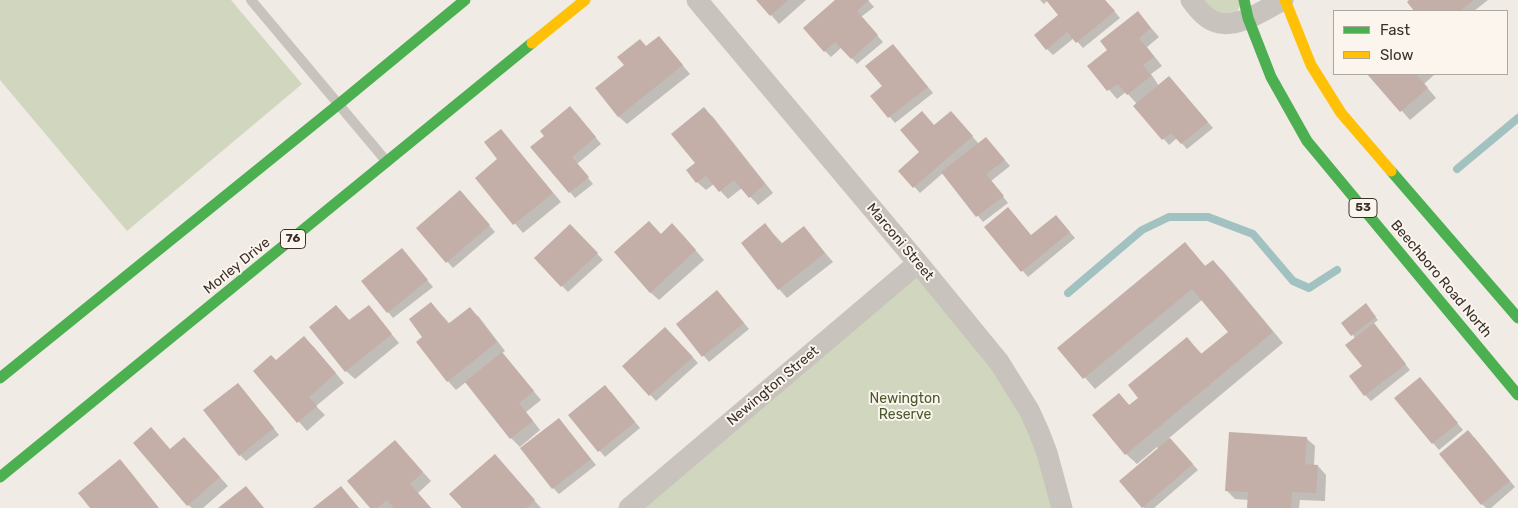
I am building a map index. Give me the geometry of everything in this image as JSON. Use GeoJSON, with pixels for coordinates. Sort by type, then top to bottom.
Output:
{"type":"FeatureCollection","features":[{"type":"Feature","properties":{"kind":"main road"},"geometry":{"type":"LineString","coordinates":[[0,378],[465,0]]}},
{"type":"Feature","properties":{"kind":"main road","name":"Morley Drive"},"geometry":{"type":"LineString","coordinates":[[0,477],[585,0]]}},
{"type":"Feature","properties":{"kind":"main road"},"geometry":{"type":"LineString","coordinates":[[1284,0],[1311,65],[1341,113],[1518,318]]}},
{"type":"Feature","properties":{"kind":"main road","name":"Beechboro Road North"},"geometry":{"type":"LineString","coordinates":[[1246,9],[1271,77],[1307,141],[1518,395]]}},
{"type":"Feature","properties":{"kind":"street","name":"Marconi Street"},"geometry":{"type":"LineString","coordinates":[[697,0],[999,362],[1029,410],[1047,453],[1062,508]]}},
{"type":"Feature","properties":{"kind":"street"},"geometry":{"type":"LineString","coordinates":[[1191,0],[1202,14],[1214,22],[1229,24],[1246,9],[1284,0]]}},
{"type":"Feature","properties":{"kind":"street","name":"Newington Street"},"geometry":{"type":"LineString","coordinates":[[629,508],[918,263]]}},
{"type":"Feature","properties":{"kind":"lane"},"geometry":{"type":"LineString","coordinates":[[251,0],[388,162]]}},
{"type":"Feature","properties":{"kind":"green space"},"geometry":{"type":"Polygon","coordinates":[[[0,0],[231,0],[302,84],[127,231],[0,80],[0,0]]]}},
{"type":"Feature","properties":{"kind":"green space"},"geometry":{"type":"Polygon","coordinates":[[[1191,0],[1244,0],[1229,24],[1191,0]]]}},
{"type":"Feature","properties":{"kind":"green space","name":"Newington Reserve"},"geometry":{"type":"Polygon","coordinates":[[[918,263],[999,362],[1062,508],[629,508],[918,263]]]}},
{"type":"Feature","properties":{"kind":"building"},"geometry":{"type":"Polygon","coordinates":[[[756,0],[788,0],[770,16],[756,0]]]}},
{"type":"Feature","properties":{"kind":"building"},"geometry":{"type":"Polygon","coordinates":[[[835,0],[869,0],[857,11],[878,35],[851,59],[835,42],[824,52],[803,28],[835,0]]]}},
{"type":"Feature","properties":{"kind":"building"},"geometry":{"type":"Polygon","coordinates":[[[1046,0],[1105,0],[1115,11],[1076,43],[1067,32],[1046,50],[1034,35],[1058,15],[1046,0]]]}},
{"type":"Feature","properties":{"kind":"building"},"geometry":{"type":"Polygon","coordinates":[[[1409,0],[1474,0],[1461,10],[1413,10],[1407,2],[1409,0]]]}},
{"type":"Feature","properties":{"kind":"building"},"geometry":{"type":"Polygon","coordinates":[[[1138,11],[1151,28],[1139,38],[1154,57],[1143,65],[1151,76],[1127,95],[1118,84],[1107,91],[1087,66],[1107,50],[1100,41],[1138,11]]]}},
{"type":"Feature","properties":{"kind":"building"},"geometry":{"type":"Polygon","coordinates":[[[659,36],[683,65],[618,117],[595,88],[624,65],[617,57],[640,39],[646,46],[659,36]]]}},
{"type":"Feature","properties":{"kind":"building"},"geometry":{"type":"Polygon","coordinates":[[[893,44],[928,87],[888,118],[870,96],[882,86],[865,66],[893,44]]]}},
{"type":"Feature","properties":{"kind":"building"},"geometry":{"type":"Polygon","coordinates":[[[1368,75],[1417,75],[1428,88],[1400,112],[1368,75]]]}},
{"type":"Feature","properties":{"kind":"building"},"geometry":{"type":"Polygon","coordinates":[[[1169,76],[1208,122],[1181,144],[1171,133],[1162,140],[1133,106],[1169,76]]]}},
{"type":"Feature","properties":{"kind":"building"},"geometry":{"type":"Polygon","coordinates":[[[570,106],[596,137],[572,157],[589,177],[569,193],[530,147],[544,136],[540,131],[570,106]]]}},
{"type":"Feature","properties":{"kind":"building"},"geometry":{"type":"Polygon","coordinates":[[[704,107],[765,184],[749,198],[734,180],[719,192],[706,176],[696,183],[686,170],[695,163],[671,134],[704,107]]]}},
{"type":"Feature","properties":{"kind":"building"},"geometry":{"type":"Polygon","coordinates":[[[922,111],[934,125],[951,111],[973,136],[913,188],[898,171],[919,152],[900,130],[922,111]]]}},
{"type":"Feature","properties":{"kind":"building"},"geometry":{"type":"Polygon","coordinates":[[[501,129],[553,193],[513,225],[475,178],[497,159],[484,142],[501,129]]]}},
{"type":"Feature","properties":{"kind":"building"},"geometry":{"type":"Polygon","coordinates":[[[986,137],[1005,160],[986,174],[1004,196],[976,217],[941,172],[986,137]]]}},
{"type":"Feature","properties":{"kind":"building"},"geometry":{"type":"Polygon","coordinates":[[[460,190],[490,225],[446,263],[416,228],[460,190]]]}},
{"type":"Feature","properties":{"kind":"building"},"geometry":{"type":"Polygon","coordinates":[[[1008,207],[1031,235],[1056,215],[1070,232],[1021,272],[984,227],[1008,207]]]}},
{"type":"Feature","properties":{"kind":"building"},"geometry":{"type":"Polygon","coordinates":[[[649,221],[661,234],[672,223],[696,250],[650,293],[614,252],[649,221]]]}},
{"type":"Feature","properties":{"kind":"building"},"geometry":{"type":"Polygon","coordinates":[[[765,223],[781,244],[804,226],[825,253],[778,290],[741,243],[765,223]]]}},
{"type":"Feature","properties":{"kind":"building"},"geometry":{"type":"Polygon","coordinates":[[[570,224],[598,253],[561,287],[534,258],[570,224]]]}},
{"type":"Feature","properties":{"kind":"building"},"geometry":{"type":"Polygon","coordinates":[[[1185,242],[1205,266],[1213,260],[1273,332],[1125,455],[1092,415],[1119,393],[1129,405],[1138,398],[1128,385],[1187,337],[1201,354],[1228,332],[1192,289],[1083,379],[1057,348],[1185,242]]]}},
{"type":"Feature","properties":{"kind":"building"},"geometry":{"type":"Polygon","coordinates":[[[402,248],[428,280],[387,313],[361,281],[402,248]]]}},
{"type":"Feature","properties":{"kind":"building"},"geometry":{"type":"Polygon","coordinates":[[[717,290],[744,323],[702,357],[676,324],[717,290]]]}},
{"type":"Feature","properties":{"kind":"building"},"geometry":{"type":"Polygon","coordinates":[[[431,302],[448,324],[470,307],[497,342],[447,382],[416,342],[422,337],[409,319],[431,302]]]}},
{"type":"Feature","properties":{"kind":"building"},"geometry":{"type":"Polygon","coordinates":[[[1366,303],[1376,317],[1351,336],[1341,323],[1366,303]]]}},
{"type":"Feature","properties":{"kind":"building"},"geometry":{"type":"Polygon","coordinates":[[[336,305],[349,320],[369,305],[392,334],[345,372],[309,327],[336,305]]]}},
{"type":"Feature","properties":{"kind":"building"},"geometry":{"type":"Polygon","coordinates":[[[1374,323],[1406,364],[1364,396],[1349,376],[1362,366],[1345,345],[1374,323]]]}},
{"type":"Feature","properties":{"kind":"building"},"geometry":{"type":"Polygon","coordinates":[[[665,327],[693,357],[649,396],[622,366],[665,327]]]}},
{"type":"Feature","properties":{"kind":"building"},"geometry":{"type":"Polygon","coordinates":[[[304,336],[336,373],[309,397],[317,406],[297,423],[253,371],[271,355],[276,360],[304,336]]]}},
{"type":"Feature","properties":{"kind":"building"},"geometry":{"type":"Polygon","coordinates":[[[502,352],[534,391],[519,403],[533,421],[510,439],[465,382],[502,352]]]}},
{"type":"Feature","properties":{"kind":"building"},"geometry":{"type":"Polygon","coordinates":[[[1420,377],[1458,423],[1432,444],[1394,398],[1420,377]]]}},
{"type":"Feature","properties":{"kind":"building"},"geometry":{"type":"Polygon","coordinates":[[[238,383],[274,428],[239,456],[203,410],[238,383]]]}},
{"type":"Feature","properties":{"kind":"building"},"geometry":{"type":"Polygon","coordinates":[[[605,385],[635,422],[598,452],[568,415],[605,385]]]}},
{"type":"Feature","properties":{"kind":"building"},"geometry":{"type":"Polygon","coordinates":[[[559,418],[591,459],[552,489],[520,448],[559,418]]]}},
{"type":"Feature","properties":{"kind":"building"},"geometry":{"type":"Polygon","coordinates":[[[151,427],[170,449],[184,437],[220,477],[187,506],[133,443],[151,427]]]}},
{"type":"Feature","properties":{"kind":"building"},"geometry":{"type":"Polygon","coordinates":[[[1468,430],[1510,481],[1481,505],[1439,454],[1468,430]]]}},
{"type":"Feature","properties":{"kind":"building"},"geometry":{"type":"Polygon","coordinates":[[[1229,432],[1307,437],[1305,464],[1318,465],[1316,493],[1292,492],[1291,508],[1247,508],[1248,492],[1225,491],[1229,432]]]}},
{"type":"Feature","properties":{"kind":"building"},"geometry":{"type":"Polygon","coordinates":[[[1170,438],[1193,464],[1142,508],[1119,481],[1170,438]]]}},
{"type":"Feature","properties":{"kind":"building"},"geometry":{"type":"Polygon","coordinates":[[[395,440],[423,472],[410,484],[431,508],[394,508],[387,500],[377,508],[370,508],[347,481],[395,440]]]}},
{"type":"Feature","properties":{"kind":"building"},"geometry":{"type":"Polygon","coordinates":[[[495,454],[535,500],[526,508],[462,508],[449,494],[495,454]]]}},
{"type":"Feature","properties":{"kind":"building"},"geometry":{"type":"Polygon","coordinates":[[[120,459],[157,508],[90,508],[78,493],[120,459]]]}},
{"type":"Feature","properties":{"kind":"building"},"geometry":{"type":"Polygon","coordinates":[[[246,486],[264,508],[218,508],[246,486]]]}},
{"type":"Feature","properties":{"kind":"building"},"geometry":{"type":"Polygon","coordinates":[[[341,486],[359,508],[313,508],[341,486]]]}},
{"type":"Feature","properties":{"kind":"waterway"},"geometry":{"type":"LineString","coordinates":[[1457,169],[1518,118]]}},
{"type":"Feature","properties":{"kind":"waterway"},"geometry":{"type":"LineString","coordinates":[[1068,293],[1142,230],[1169,217],[1208,217],[1253,234],[1293,281],[1309,288],[1337,270]]}},
{"type":"Feature","properties":{"kind":"traffic: fast"},"geometry":{"type":"LineString","coordinates":[[0,378],[465,0]]}},
{"type":"Feature","properties":{"kind":"traffic: fast"},"geometry":{"type":"LineString","coordinates":[[1244,0],[1248,18],[1271,77],[1307,141],[1518,395]]}},
{"type":"Feature","properties":{"kind":"traffic: fast"},"geometry":{"type":"LineString","coordinates":[[0,477],[532,43]]}},
{"type":"Feature","properties":{"kind":"traffic: fast"},"geometry":{"type":"LineString","coordinates":[[1391,171],[1518,318]]}},
{"type":"Feature","properties":{"kind":"traffic: slow"},"geometry":{"type":"LineString","coordinates":[[532,43],[585,0]]}},
{"type":"Feature","properties":{"kind":"traffic: slow"},"geometry":{"type":"LineString","coordinates":[[1285,0],[1311,65],[1341,113],[1391,171]]}}]}
